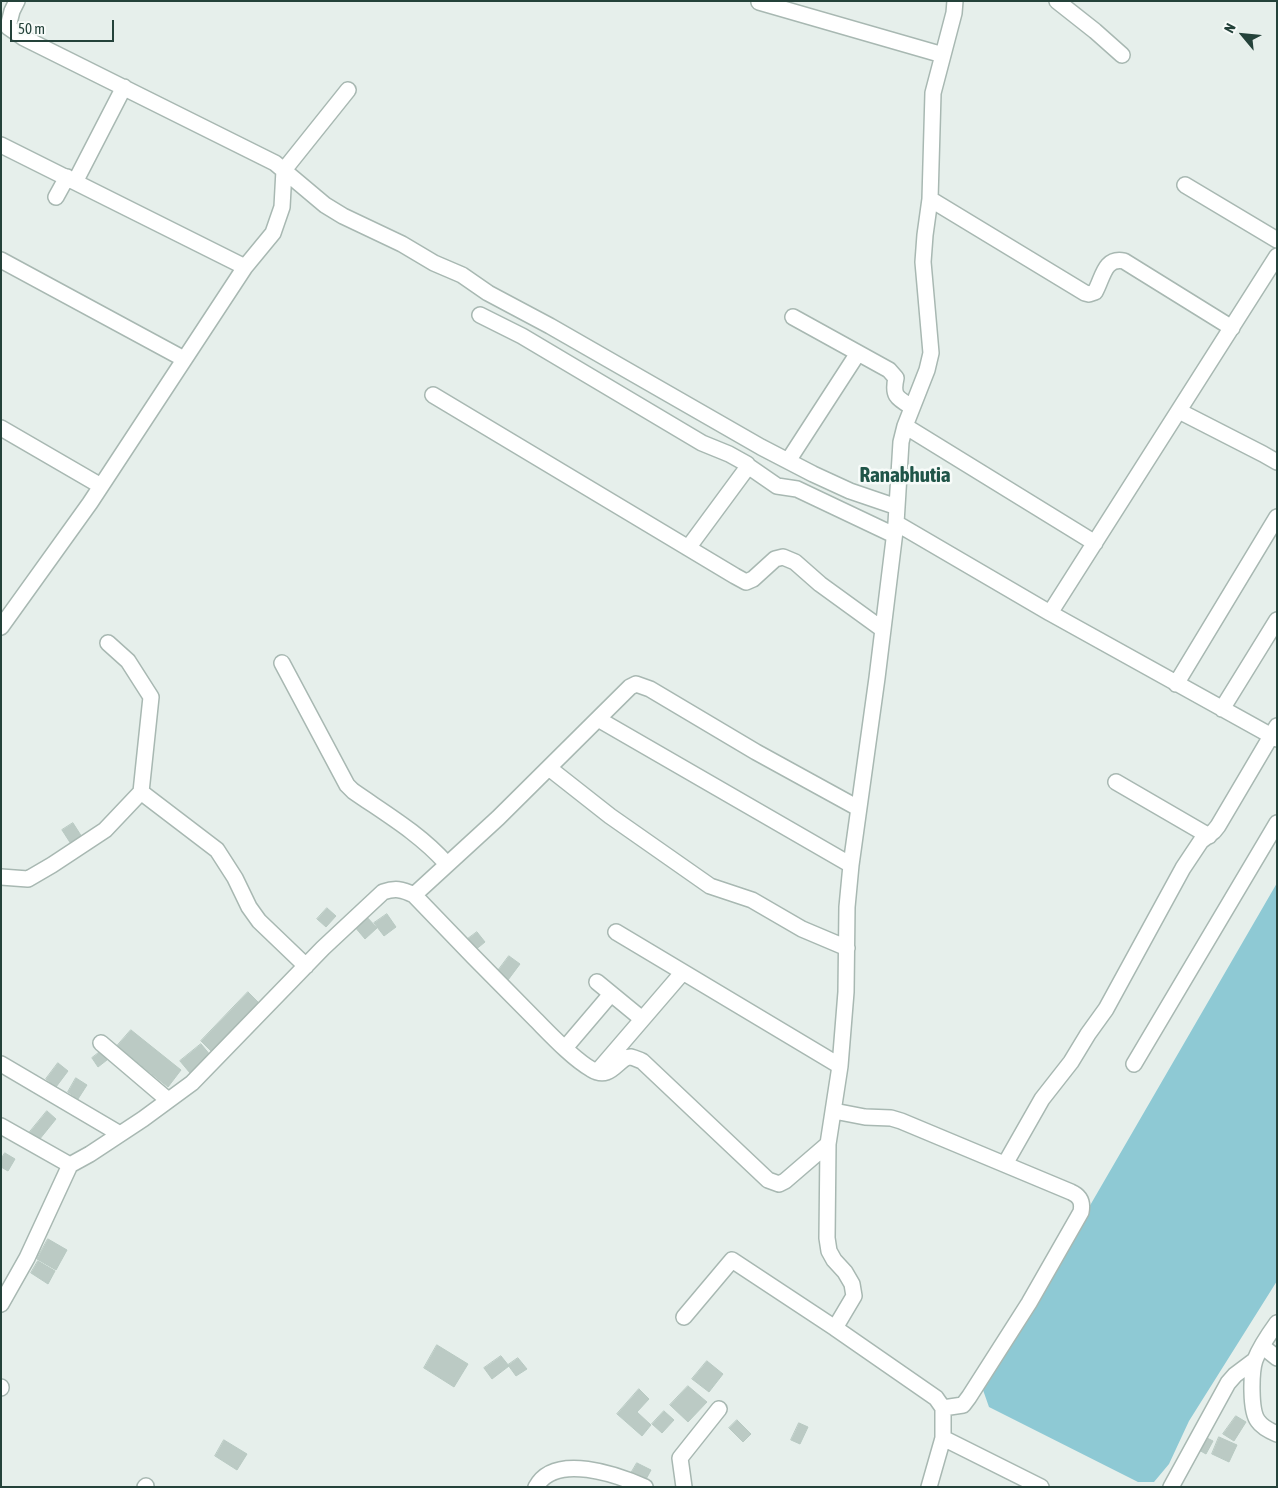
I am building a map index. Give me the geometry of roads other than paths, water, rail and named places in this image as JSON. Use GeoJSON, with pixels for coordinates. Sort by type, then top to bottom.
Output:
{"type":"FeatureCollection","features":[{"type":"Feature","properties":{"kind":"street"},"geometry":{"type":"LineString","coordinates":[[17,1],[8,27],[24,38],[124,87],[203,129],[275,163],[325,205],[343,216],[402,244],[434,263],[462,275],[494,296],[788,461],[850,490],[897,507]]}},
{"type":"Feature","properties":{"kind":"street"},"geometry":{"type":"LineString","coordinates":[[835,1328],[854,1296],[852,1284],[829,1251],[827,1238],[828,1144],[840,1066],[846,992],[847,907],[858,808],[895,529],[901,442],[904,426],[927,370],[931,353],[923,262],[930,199],[933,94],[954,13],[955,1]]}},
{"type":"Feature","properties":{"kind":"street"},"geometry":{"type":"LineString","coordinates":[[1057,1],[1122,54]]}},
{"type":"Feature","properties":{"kind":"street"},"geometry":{"type":"LineString","coordinates":[[759,2],[943,55]]}},
{"type":"Feature","properties":{"kind":"street"},"geometry":{"type":"LineString","coordinates":[[56,198],[71,179],[124,87]]}},
{"type":"Feature","properties":{"kind":"street"},"geometry":{"type":"LineString","coordinates":[[1,627],[101,486],[246,267],[272,233],[282,207],[284,170],[348,90]]}},
{"type":"Feature","properties":{"kind":"street"},"geometry":{"type":"LineString","coordinates":[[1,145],[246,267]]}},
{"type":"Feature","properties":{"kind":"street"},"geometry":{"type":"LineString","coordinates":[[1185,185],[1277,240]]}},
{"type":"Feature","properties":{"kind":"street"},"geometry":{"type":"LineString","coordinates":[[930,199],[1084,292],[1089,294],[1095,292],[1104,269],[1112,261],[1124,261],[1232,328]]}},
{"type":"Feature","properties":{"kind":"street"},"geometry":{"type":"LineString","coordinates":[[1050,613],[1277,256]]}},
{"type":"Feature","properties":{"kind":"street"},"geometry":{"type":"LineString","coordinates":[[1,260],[184,359]]}},
{"type":"Feature","properties":{"kind":"street"},"geometry":{"type":"LineString","coordinates":[[480,315],[522,336],[702,443],[745,462],[777,486],[797,489],[895,529],[1222,709],[1275,734],[1218,826],[1209,836],[1201,841],[1183,868],[1106,1009],[1071,1062],[1042,1099],[1005,1164]]}},
{"type":"Feature","properties":{"kind":"street"},"geometry":{"type":"LineString","coordinates":[[793,317],[894,374],[896,378],[894,392],[896,397],[912,407]]}},
{"type":"Feature","properties":{"kind":"street"},"geometry":{"type":"LineString","coordinates":[[788,461],[858,352]]}},
{"type":"Feature","properties":{"kind":"street"},"geometry":{"type":"LineString","coordinates":[[433,394],[746,582],[753,579],[775,559],[783,557],[795,562],[820,584],[882,629]]}},
{"type":"Feature","properties":{"kind":"street"},"geometry":{"type":"LineString","coordinates":[[1179,411],[1277,462]]}},
{"type":"Feature","properties":{"kind":"street"},"geometry":{"type":"LineString","coordinates":[[904,426],[1095,543]]}},
{"type":"Feature","properties":{"kind":"street"},"geometry":{"type":"LineString","coordinates":[[1,428],[101,486]]}},
{"type":"Feature","properties":{"kind":"street"},"geometry":{"type":"LineString","coordinates":[[688,548],[748,466]]}},
{"type":"Feature","properties":{"kind":"street"},"geometry":{"type":"LineString","coordinates":[[1176,684],[1277,517]]}},
{"type":"Feature","properties":{"kind":"street"},"geometry":{"type":"LineString","coordinates":[[1222,709],[1277,620]]}},
{"type":"Feature","properties":{"kind":"street"},"geometry":{"type":"LineString","coordinates":[[1,877],[28,879],[52,865],[104,830],[141,792],[151,697],[128,661],[108,643]]}},
{"type":"Feature","properties":{"kind":"street"},"geometry":{"type":"LineString","coordinates":[[282,663],[347,784],[353,791],[410,829],[432,847],[446,864]]}},
{"type":"Feature","properties":{"kind":"street"},"geometry":{"type":"LineString","coordinates":[[414,895],[498,818],[630,687],[636,684],[642,685],[756,752],[858,808]]}},
{"type":"Feature","properties":{"kind":"street"},"geometry":{"type":"LineString","coordinates":[[598,719],[851,865]]}},
{"type":"Feature","properties":{"kind":"street"},"geometry":{"type":"LineString","coordinates":[[549,768],[610,816],[710,886],[752,900],[802,929],[847,948]]}},
{"type":"Feature","properties":{"kind":"street"},"geometry":{"type":"LineString","coordinates":[[1116,782],[1209,836]]}},
{"type":"Feature","properties":{"kind":"street"},"geometry":{"type":"LineString","coordinates":[[141,792],[217,850],[259,921],[306,966]]}},
{"type":"Feature","properties":{"kind":"street"},"geometry":{"type":"LineString","coordinates":[[1134,1064],[1277,823]]}},
{"type":"Feature","properties":{"kind":"street"},"geometry":{"type":"LineString","coordinates":[[1,1304],[27,1258],[70,1165],[120,1134],[192,1083],[306,966],[383,892],[394,889],[404,890],[414,895],[463,947],[565,1048],[591,1070],[597,1072],[612,1070],[623,1059],[630,1057],[642,1061],[760,1173],[774,1183],[779,1184],[785,1181],[828,1144]]}},
{"type":"Feature","properties":{"kind":"street"},"geometry":{"type":"LineString","coordinates":[[616,932],[840,1066]]}},
{"type":"Feature","properties":{"kind":"street"},"geometry":{"type":"LineString","coordinates":[[597,1072],[683,972]]}},
{"type":"Feature","properties":{"kind":"street"},"geometry":{"type":"LineString","coordinates":[[597,982],[642,1019]]}},
{"type":"Feature","properties":{"kind":"street"},"geometry":{"type":"LineString","coordinates":[[565,1048],[611,994]]}},
{"type":"Feature","properties":{"kind":"street"},"geometry":{"type":"LineString","coordinates":[[101,1043],[168,1100]]}},
{"type":"Feature","properties":{"kind":"street"},"geometry":{"type":"LineString","coordinates":[[1,1064],[120,1134]]}},
{"type":"Feature","properties":{"kind":"street"},"geometry":{"type":"LineString","coordinates":[[834,1111],[865,1117],[891,1118],[1077,1195],[1082,1205],[1081,1212],[1029,1303],[969,1397],[963,1404],[956,1407],[943,1408]]}},
{"type":"Feature","properties":{"kind":"street"},"geometry":{"type":"LineString","coordinates":[[1,1126],[70,1165]]}},
{"type":"Feature","properties":{"kind":"street"},"geometry":{"type":"LineString","coordinates":[[684,1318],[732,1260],[835,1328],[936,1398],[943,1408],[943,1438],[929,1487]]}},
{"type":"Feature","properties":{"kind":"street"},"geometry":{"type":"LineString","coordinates":[[1277,1323],[1262,1346],[1255,1360],[1252,1373],[1254,1411],[1257,1421],[1277,1434]]}},
{"type":"Feature","properties":{"kind":"street"},"geometry":{"type":"LineString","coordinates":[[1262,1346],[1277,1358]]}},
{"type":"Feature","properties":{"kind":"street"},"geometry":{"type":"LineString","coordinates":[[1175,1486],[1228,1383],[1235,1375],[1255,1360]]}},
{"type":"Feature","properties":{"kind":"street"},"geometry":{"type":"LineString","coordinates":[[684,1487],[680,1458],[719,1408]]}},
{"type":"Feature","properties":{"kind":"street"},"geometry":{"type":"LineString","coordinates":[[943,1438],[1041,1487]]}},
{"type":"Feature","properties":{"kind":"street"},"geometry":{"type":"LineString","coordinates":[[536,1487],[539,1481],[554,1470],[577,1468],[623,1477],[645,1487]]}},
{"type":"Feature","properties":{"kind":"water"},"geometry":{"type":"Polygon","coordinates":[[[1277,883],[1277,1281],[1189,1421],[1169,1464],[1154,1482],[1138,1482],[989,1407],[983,1390],[1277,883]]]}},
{"type":"Feature","properties":{"kind":"district","name":"Ranabhutia"},"geometry":{"type":"Point","coordinates":[905,475]}}]}
